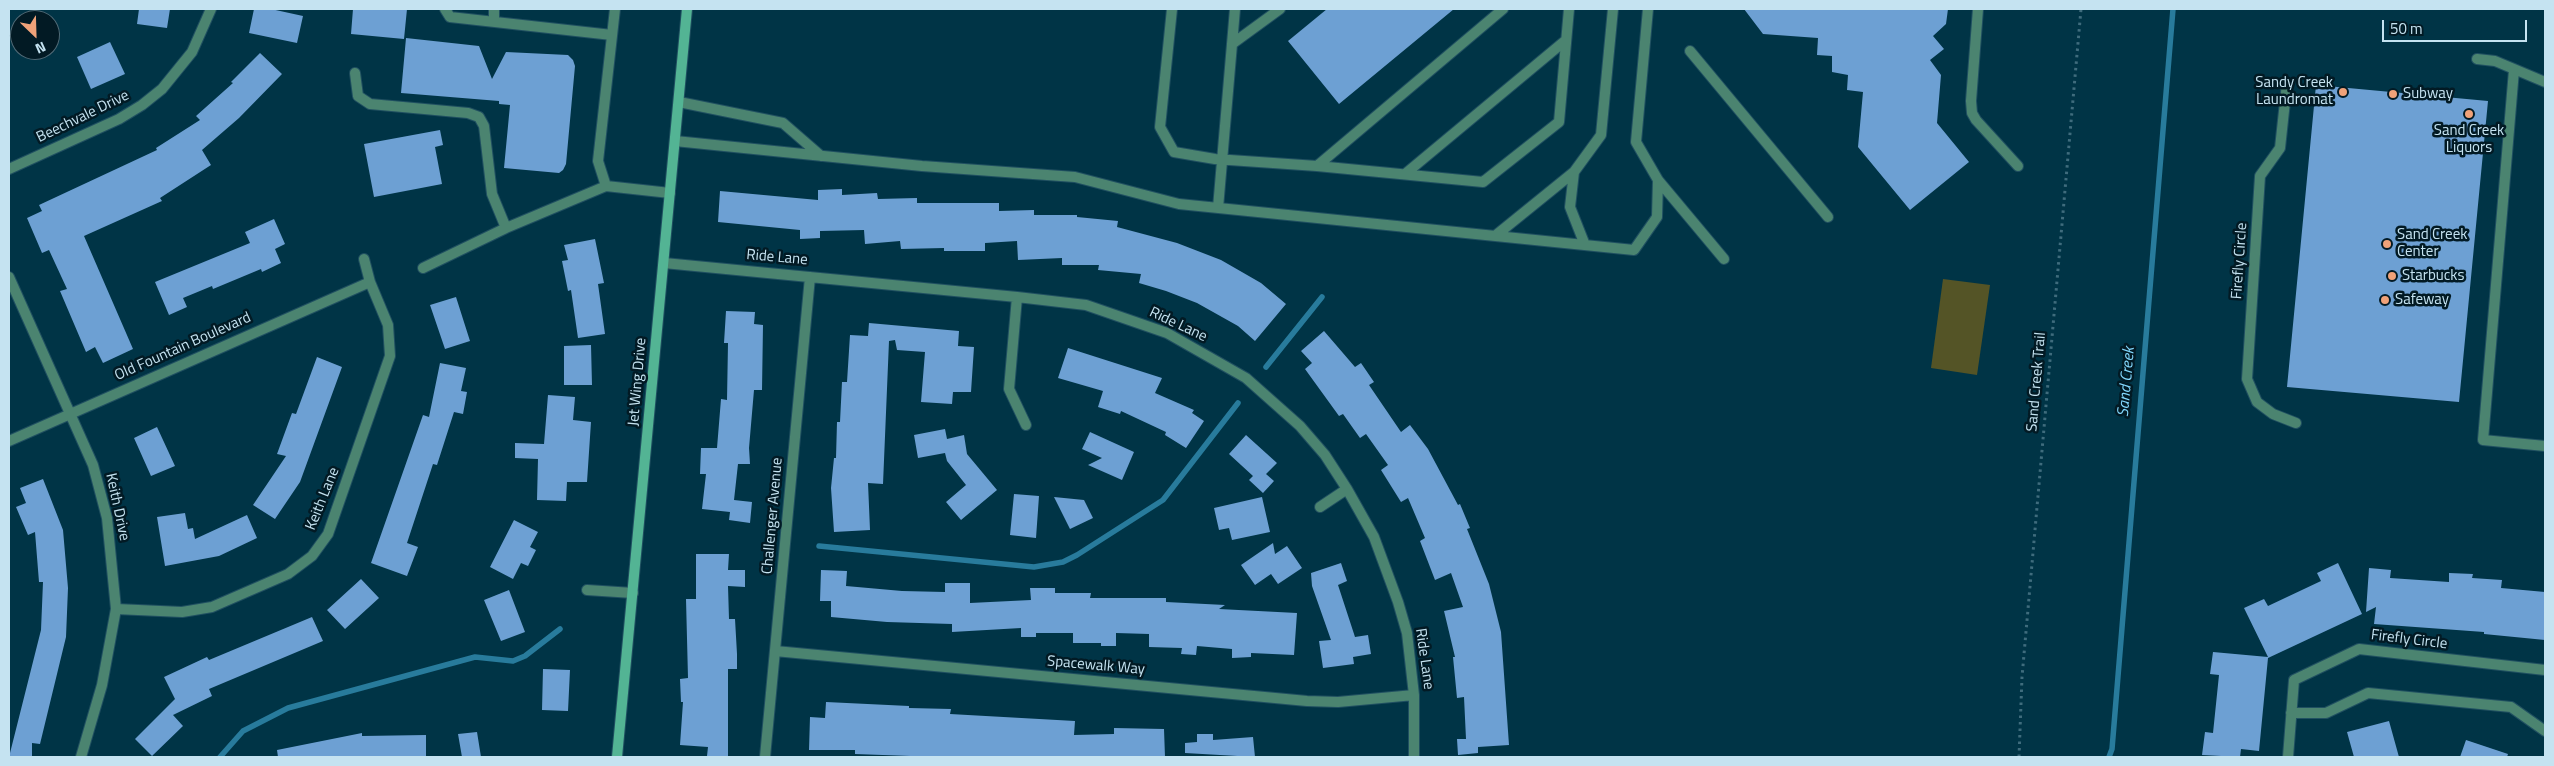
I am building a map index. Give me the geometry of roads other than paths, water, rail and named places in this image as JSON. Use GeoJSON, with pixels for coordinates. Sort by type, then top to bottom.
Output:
{"type":"FeatureCollection","features":[{"type":"Feature","properties":{"kind":"main road","name":"Jet Wing Drive"},"geometry":{"type":"LineString","coordinates":[[617,757],[634,593],[687,9]]}},
{"type":"Feature","properties":{"kind":"street","name":"Beechvale Drive"},"geometry":{"type":"LineString","coordinates":[[9,169],[119,119],[142,105],[162,89],[192,52],[211,9]]}},
{"type":"Feature","properties":{"kind":"street"},"geometry":{"type":"LineString","coordinates":[[445,9],[450,17],[612,35]]}},
{"type":"Feature","properties":{"kind":"street"},"geometry":{"type":"LineString","coordinates":[[494,9],[494,22]]}},
{"type":"Feature","properties":{"kind":"street"},"geometry":{"type":"LineString","coordinates":[[606,186],[598,161],[615,9]]}},
{"type":"Feature","properties":{"kind":"street"},"geometry":{"type":"LineString","coordinates":[[1172,9],[1160,126],[1174,152],[1222,160],[1317,166],[1483,182],[1559,122],[1569,9]]}},
{"type":"Feature","properties":{"kind":"street"},"geometry":{"type":"LineString","coordinates":[[1218,208],[1235,9]]}},
{"type":"Feature","properties":{"kind":"street"},"geometry":{"type":"LineString","coordinates":[[1232,44],[1280,9]]}},
{"type":"Feature","properties":{"kind":"street"},"geometry":{"type":"LineString","coordinates":[[1317,166],[1503,9]]}},
{"type":"Feature","properties":{"kind":"street"},"geometry":{"type":"LineString","coordinates":[[1495,236],[1574,172],[1601,135],[1613,9]]}},
{"type":"Feature","properties":{"kind":"street"},"geometry":{"type":"LineString","coordinates":[[1648,9],[1636,142],[1658,180],[1724,258]]}},
{"type":"Feature","properties":{"kind":"street"},"geometry":{"type":"LineString","coordinates":[[1978,9],[1971,101],[1972,112],[1976,120],[2018,166]]}},
{"type":"Feature","properties":{"kind":"street"},"geometry":{"type":"LineString","coordinates":[[1406,174],[1566,40]]}},
{"type":"Feature","properties":{"kind":"street"},"geometry":{"type":"LineString","coordinates":[[1690,51],[1828,217]]}},
{"type":"Feature","properties":{"kind":"street"},"geometry":{"type":"LineString","coordinates":[[2477,60],[2495,61],[2545,82]]}},
{"type":"Feature","properties":{"kind":"street"},"geometry":{"type":"LineString","coordinates":[[2514,70],[2483,440],[2545,446]]}},
{"type":"Feature","properties":{"kind":"street"},"geometry":{"type":"LineString","coordinates":[[354,73],[358,96],[370,104],[468,113],[479,117],[484,126],[492,194],[506,228]]}},
{"type":"Feature","properties":{"kind":"street","name":"Firefly Circle"},"geometry":{"type":"LineString","coordinates":[[2287,83],[2280,148],[2260,176],[2247,379],[2257,402],[2273,414],[2296,422]]}},
{"type":"Feature","properties":{"kind":"street"},"geometry":{"type":"LineString","coordinates":[[679,102],[783,123],[821,156]]}},
{"type":"Feature","properties":{"kind":"street"},"geometry":{"type":"LineString","coordinates":[[675,141],[821,156],[1075,177],[1179,204],[1634,250],[1656,217],[1658,180]]}},
{"type":"Feature","properties":{"kind":"street"},"geometry":{"type":"LineString","coordinates":[[1574,172],[1570,207],[1585,245]]}},
{"type":"Feature","properties":{"kind":"street"},"geometry":{"type":"LineString","coordinates":[[423,268],[506,228],[606,186],[670,193]]}},
{"type":"Feature","properties":{"kind":"street","name":"Keith Lane"},"geometry":{"type":"LineString","coordinates":[[116,609],[196,611],[227,601],[288,574],[312,556],[328,534],[390,356],[388,325],[370,282],[364,260]]}},
{"type":"Feature","properties":{"kind":"street","name":"Ride Lane"},"geometry":{"type":"LineString","coordinates":[[664,263],[1017,297],[1086,306],[1113,313],[1167,333],[1246,378],[1300,426],[1325,455],[1374,537],[1398,602],[1406,633],[1414,695],[1414,757]]}},
{"type":"Feature","properties":{"kind":"street","name":"Keith Drive"},"geometry":{"type":"LineString","coordinates":[[9,276],[70,413],[101,490],[111,546],[116,609],[102,685],[81,757]]}},
{"type":"Feature","properties":{"kind":"street","name":"Challenger Avenue"},"geometry":{"type":"LineString","coordinates":[[765,757],[810,277]]}},
{"type":"Feature","properties":{"kind":"street","name":"Old Fountain Boulevard"},"geometry":{"type":"LineString","coordinates":[[9,441],[370,282]]}},
{"type":"Feature","properties":{"kind":"street"},"geometry":{"type":"LineString","coordinates":[[1017,297],[1009,389],[1026,425]]}},
{"type":"Feature","properties":{"kind":"street"},"geometry":{"type":"LineString","coordinates":[[1320,508],[1347,489]]}},
{"type":"Feature","properties":{"kind":"street"},"geometry":{"type":"LineString","coordinates":[[587,590],[634,593]]}},
{"type":"Feature","properties":{"kind":"street","name":"Firefly Circle"},"geometry":{"type":"LineString","coordinates":[[2288,757],[2294,680],[2359,649],[2545,670]]}},
{"type":"Feature","properties":{"kind":"street","name":"Spacewalk Way"},"geometry":{"type":"LineString","coordinates":[[775,651],[1307,701],[1338,702],[1414,695]]}},
{"type":"Feature","properties":{"kind":"street"},"geometry":{"type":"LineString","coordinates":[[2291,713],[2326,713],[2368,693],[2511,707],[2545,732]]}},
{"type":"Feature","properties":{"kind":"waterway","name":"Sand Creek"},"geometry":{"type":"LineString","coordinates":[[2109,757],[2112,749],[2173,9]]}},
{"type":"Feature","properties":{"kind":"waterway"},"geometry":{"type":"LineString","coordinates":[[1266,367],[1322,297]]}},
{"type":"Feature","properties":{"kind":"waterway"},"geometry":{"type":"LineString","coordinates":[[819,546],[1034,567],[1063,562],[1163,500],[1238,403]]}},
{"type":"Feature","properties":{"kind":"waterway"},"geometry":{"type":"LineString","coordinates":[[220,757],[243,731],[288,708],[475,657],[513,661],[525,656],[560,629]]}},
{"type":"Feature","properties":{"kind":"place","name":"Sandy Creek Laundromat"},"geometry":{"type":"Point","coordinates":[2343,92]}},
{"type":"Feature","properties":{"kind":"place","name":"Subway"},"geometry":{"type":"Point","coordinates":[2393,94]}},
{"type":"Feature","properties":{"kind":"place","name":"Sand Creek Liquors"},"geometry":{"type":"Point","coordinates":[2469,114]}},
{"type":"Feature","properties":{"kind":"place","name":"Sand Creek Center"},"geometry":{"type":"Point","coordinates":[2387,244]}},
{"type":"Feature","properties":{"kind":"place","name":"Starbucks"},"geometry":{"type":"Point","coordinates":[2392,276]}},
{"type":"Feature","properties":{"kind":"place","name":"Safeway"},"geometry":{"type":"Point","coordinates":[2385,300]}}]}
